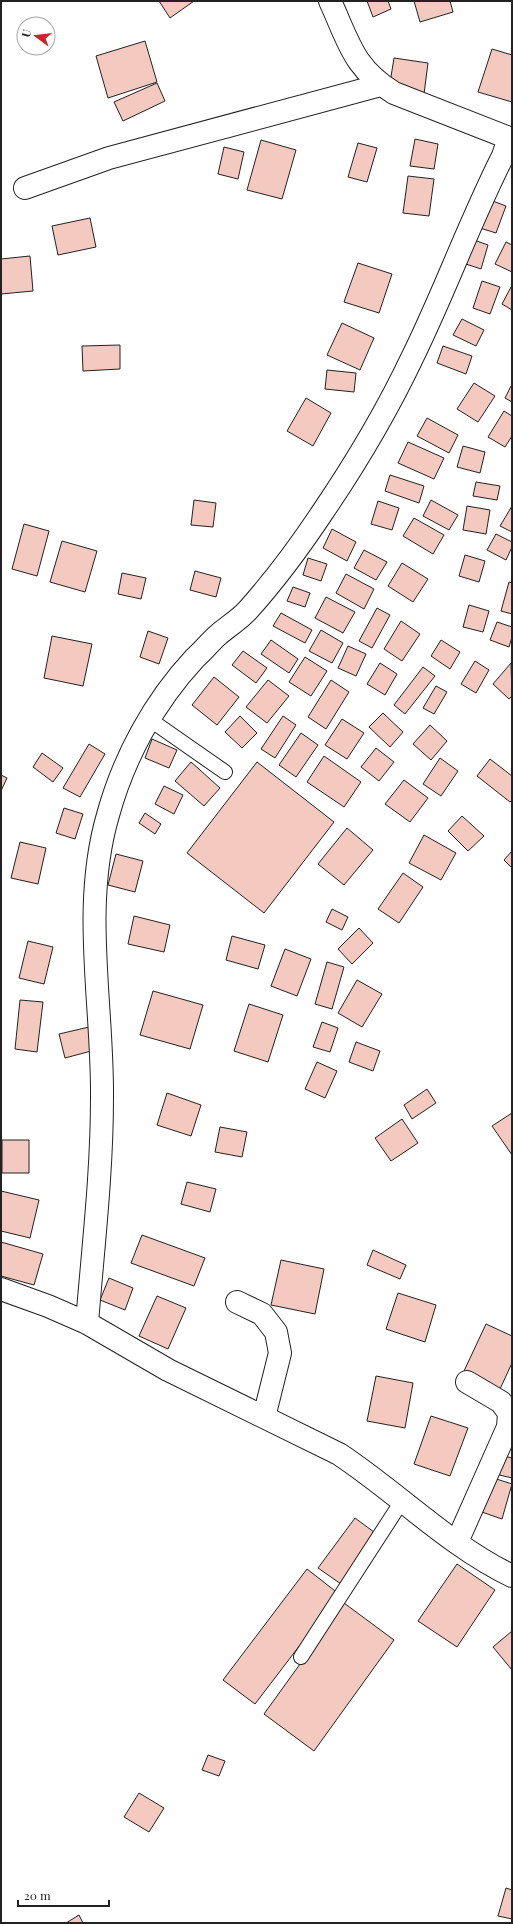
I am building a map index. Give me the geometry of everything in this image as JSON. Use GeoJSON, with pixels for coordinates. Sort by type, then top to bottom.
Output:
{"type":"FeatureCollection","features":[{"type":"Feature","properties":{"kind":"street"},"geometry":{"type":"LineString","coordinates":[[87,1323],[100,1168],[102,1098],[101,1029],[94,924],[95,888],[99,853],[116,790],[132,750],[149,719],[170,689],[193,661],[218,636],[246,612],[285,565],[321,515],[355,463],[386,410],[414,355],[511,138],[394,92],[381,85],[360,64],[330,1]]}},
{"type":"Feature","properties":{"kind":"street"},"geometry":{"type":"LineString","coordinates":[[25,188],[109,158],[381,85]]}},
{"type":"Feature","properties":{"kind":"street"},"geometry":{"type":"LineString","coordinates":[[1,1289],[48,1306],[87,1323],[168,1370],[339,1454],[359,1467],[487,1564],[512,1576]]}},
{"type":"Feature","properties":{"kind":"street"},"geometry":{"type":"LineString","coordinates":[[237,1302],[262,1314],[276,1332],[280,1353],[264,1417]]}},
{"type":"Feature","properties":{"kind":"street"},"geometry":{"type":"LineString","coordinates":[[457,1542],[508,1427],[509,1413],[501,1402],[467,1382]]}},
{"type":"Feature","properties":{"kind":"lane"},"geometry":{"type":"LineString","coordinates":[[149,719],[225,772]]}},
{"type":"Feature","properties":{"kind":"lane"},"geometry":{"type":"LineString","coordinates":[[300,1657],[402,1501]]}},
{"type":"Feature","properties":{"kind":"building"},"geometry":{"type":"Polygon","coordinates":[[[159,1],[194,1],[170,18],[159,1]]]}},
{"type":"Feature","properties":{"kind":"building"},"geometry":{"type":"Polygon","coordinates":[[[367,1],[388,1],[391,9],[373,17],[367,1]]]}},
{"type":"Feature","properties":{"kind":"building"},"geometry":{"type":"Polygon","coordinates":[[[414,1],[450,1],[453,12],[420,22],[414,1]]]}},
{"type":"Feature","properties":{"kind":"building"},"geometry":{"type":"Polygon","coordinates":[[[145,41],[157,82],[108,98],[96,56],[145,41]]]}},
{"type":"Feature","properties":{"kind":"building"},"geometry":{"type":"Polygon","coordinates":[[[492,49],[512,55],[512,102],[478,92],[492,49]]]}},
{"type":"Feature","properties":{"kind":"building"},"geometry":{"type":"Polygon","coordinates":[[[394,58],[428,63],[424,94],[389,89],[394,58]]]}},
{"type":"Feature","properties":{"kind":"building"},"geometry":{"type":"Polygon","coordinates":[[[157,83],[165,101],[123,121],[114,102],[157,83]]]}},
{"type":"Feature","properties":{"kind":"building"},"geometry":{"type":"Polygon","coordinates":[[[415,139],[438,144],[434,169],[410,166],[415,139]]]}},
{"type":"Feature","properties":{"kind":"building"},"geometry":{"type":"Polygon","coordinates":[[[261,140],[296,150],[282,199],[247,190],[261,140]]]}},
{"type":"Feature","properties":{"kind":"building"},"geometry":{"type":"Polygon","coordinates":[[[358,143],[377,148],[367,182],[348,177],[358,143]]]}},
{"type":"Feature","properties":{"kind":"building"},"geometry":{"type":"Polygon","coordinates":[[[224,147],[244,152],[238,179],[218,174],[224,147]]]}},
{"type":"Feature","properties":{"kind":"building"},"geometry":{"type":"Polygon","coordinates":[[[408,176],[434,179],[429,216],[403,213],[408,176]]]}},
{"type":"Feature","properties":{"kind":"building"},"geometry":{"type":"Polygon","coordinates":[[[490,200],[506,206],[496,233],[480,228],[490,200]]]}},
{"type":"Feature","properties":{"kind":"building"},"geometry":{"type":"Polygon","coordinates":[[[90,218],[96,247],[58,255],[52,226],[90,218]]]}},
{"type":"Feature","properties":{"kind":"building"},"geometry":{"type":"Polygon","coordinates":[[[474,240],[488,245],[481,269],[466,264],[474,240]]]}},
{"type":"Feature","properties":{"kind":"building"},"geometry":{"type":"Polygon","coordinates":[[[506,242],[512,245],[512,272],[495,264],[506,242]]]}},
{"type":"Feature","properties":{"kind":"building"},"geometry":{"type":"Polygon","coordinates":[[[30,256],[33,291],[1,294],[1,259],[30,256]]]}},
{"type":"Feature","properties":{"kind":"building"},"geometry":{"type":"Polygon","coordinates":[[[358,263],[392,274],[379,313],[344,302],[358,263]]]}},
{"type":"Feature","properties":{"kind":"building"},"geometry":{"type":"Polygon","coordinates":[[[482,281],[500,287],[490,314],[473,308],[482,281]]]}},
{"type":"Feature","properties":{"kind":"building"},"geometry":{"type":"Polygon","coordinates":[[[511,287],[512,288],[512,310],[502,304],[511,287]]]}},
{"type":"Feature","properties":{"kind":"building"},"geometry":{"type":"Polygon","coordinates":[[[462,319],[484,330],[476,346],[453,335],[462,319]]]}},
{"type":"Feature","properties":{"kind":"building"},"geometry":{"type":"Polygon","coordinates":[[[342,323],[374,338],[360,370],[327,355],[342,323]]]}},
{"type":"Feature","properties":{"kind":"building"},"geometry":{"type":"Polygon","coordinates":[[[120,345],[120,369],[83,371],[82,346],[120,345]]]}},
{"type":"Feature","properties":{"kind":"building"},"geometry":{"type":"Polygon","coordinates":[[[443,346],[472,356],[466,374],[437,363],[443,346]]]}},
{"type":"Feature","properties":{"kind":"building"},"geometry":{"type":"Polygon","coordinates":[[[327,370],[356,373],[354,392],[325,389],[327,370]]]}},
{"type":"Feature","properties":{"kind":"building"},"geometry":{"type":"Polygon","coordinates":[[[474,383],[495,396],[478,422],[457,409],[474,383]]]}},
{"type":"Feature","properties":{"kind":"building"},"geometry":{"type":"Polygon","coordinates":[[[511,386],[512,387],[512,402],[505,398],[511,386]]]}},
{"type":"Feature","properties":{"kind":"building"},"geometry":{"type":"Polygon","coordinates":[[[306,398],[331,413],[313,446],[287,431],[306,398]]]}},
{"type":"Feature","properties":{"kind":"building"},"geometry":{"type":"Polygon","coordinates":[[[504,411],[512,416],[512,436],[505,447],[488,437],[504,411]]]}},
{"type":"Feature","properties":{"kind":"building"},"geometry":{"type":"Polygon","coordinates":[[[427,418],[458,435],[449,453],[417,436],[427,418]]]}},
{"type":"Feature","properties":{"kind":"building"},"geometry":{"type":"Polygon","coordinates":[[[408,442],[444,458],[434,479],[398,463],[408,442]]]}},
{"type":"Feature","properties":{"kind":"building"},"geometry":{"type":"Polygon","coordinates":[[[463,446],[485,452],[480,473],[457,467],[463,446]]]}},
{"type":"Feature","properties":{"kind":"building"},"geometry":{"type":"Polygon","coordinates":[[[390,475],[424,486],[419,503],[385,491],[390,475]]]}},
{"type":"Feature","properties":{"kind":"building"},"geometry":{"type":"Polygon","coordinates":[[[476,482],[500,486],[497,500],[473,496],[476,482]]]}},
{"type":"Feature","properties":{"kind":"building"},"geometry":{"type":"Polygon","coordinates":[[[194,500],[216,503],[213,527],[191,525],[194,500]]]}},
{"type":"Feature","properties":{"kind":"building"},"geometry":{"type":"Polygon","coordinates":[[[431,500],[458,515],[449,530],[423,516],[431,500]]]}},
{"type":"Feature","properties":{"kind":"building"},"geometry":{"type":"Polygon","coordinates":[[[378,501],[399,508],[392,530],[371,524],[378,501]]]}},
{"type":"Feature","properties":{"kind":"building"},"geometry":{"type":"Polygon","coordinates":[[[467,506],[490,510],[486,534],[463,530],[467,506]]]}},
{"type":"Feature","properties":{"kind":"building"},"geometry":{"type":"Polygon","coordinates":[[[512,506],[512,532],[500,526],[512,506]]]}},
{"type":"Feature","properties":{"kind":"building"},"geometry":{"type":"Polygon","coordinates":[[[414,518],[444,535],[433,554],[403,536],[414,518]]]}},
{"type":"Feature","properties":{"kind":"building"},"geometry":{"type":"Polygon","coordinates":[[[24,524],[49,531],[37,576],[12,569],[24,524]]]}},
{"type":"Feature","properties":{"kind":"building"},"geometry":{"type":"Polygon","coordinates":[[[332,529],[356,542],[347,561],[323,548],[332,529]]]}},
{"type":"Feature","properties":{"kind":"building"},"geometry":{"type":"Polygon","coordinates":[[[496,534],[512,542],[512,547],[506,560],[487,550],[496,534]]]}},
{"type":"Feature","properties":{"kind":"building"},"geometry":{"type":"Polygon","coordinates":[[[62,541],[97,551],[85,592],[50,582],[62,541]]]}},
{"type":"Feature","properties":{"kind":"building"},"geometry":{"type":"Polygon","coordinates":[[[364,550],[387,562],[376,580],[354,568],[364,550]]]}},
{"type":"Feature","properties":{"kind":"building"},"geometry":{"type":"Polygon","coordinates":[[[465,555],[485,561],[479,582],[459,576],[465,555]]]}},
{"type":"Feature","properties":{"kind":"building"},"geometry":{"type":"Polygon","coordinates":[[[308,558],[327,564],[321,581],[303,575],[308,558]]]}},
{"type":"Feature","properties":{"kind":"building"},"geometry":{"type":"Polygon","coordinates":[[[402,563],[428,579],[413,602],[388,586],[402,563]]]}},
{"type":"Feature","properties":{"kind":"building"},"geometry":{"type":"Polygon","coordinates":[[[195,571],[221,578],[216,597],[190,590],[195,571]]]}},
{"type":"Feature","properties":{"kind":"building"},"geometry":{"type":"Polygon","coordinates":[[[122,573],[146,578],[141,599],[118,594],[122,573]]]}},
{"type":"Feature","properties":{"kind":"building"},"geometry":{"type":"Polygon","coordinates":[[[346,574],[374,589],[364,609],[336,593],[346,574]]]}},
{"type":"Feature","properties":{"kind":"building"},"geometry":{"type":"Polygon","coordinates":[[[509,582],[512,583],[512,614],[501,611],[509,582]]]}},
{"type":"Feature","properties":{"kind":"building"},"geometry":{"type":"Polygon","coordinates":[[[293,587],[310,593],[305,607],[287,601],[293,587]]]}},
{"type":"Feature","properties":{"kind":"building"},"geometry":{"type":"Polygon","coordinates":[[[326,597],[355,612],[343,633],[315,618],[326,597]]]}},
{"type":"Feature","properties":{"kind":"building"},"geometry":{"type":"Polygon","coordinates":[[[469,605],[489,611],[483,632],[463,627],[469,605]]]}},
{"type":"Feature","properties":{"kind":"building"},"geometry":{"type":"Polygon","coordinates":[[[377,608],[390,615],[372,648],[359,641],[377,608]]]}},
{"type":"Feature","properties":{"kind":"building"},"geometry":{"type":"Polygon","coordinates":[[[281,613],[312,630],[305,643],[273,626],[281,613]]]}},
{"type":"Feature","properties":{"kind":"building"},"geometry":{"type":"Polygon","coordinates":[[[401,621],[420,634],[402,661],[384,649],[401,621]]]}},
{"type":"Feature","properties":{"kind":"building"},"geometry":{"type":"Polygon","coordinates":[[[497,622],[512,627],[512,637],[509,647],[490,640],[497,622]]]}},
{"type":"Feature","properties":{"kind":"building"},"geometry":{"type":"Polygon","coordinates":[[[321,630],[343,643],[332,663],[309,651],[321,630]]]}},
{"type":"Feature","properties":{"kind":"building"},"geometry":{"type":"Polygon","coordinates":[[[148,631],[168,638],[159,664],[140,657],[148,631]]]}},
{"type":"Feature","properties":{"kind":"building"},"geometry":{"type":"Polygon","coordinates":[[[52,636],[92,644],[83,686],[44,678],[52,636]]]}},
{"type":"Feature","properties":{"kind":"building"},"geometry":{"type":"Polygon","coordinates":[[[271,640],[298,659],[289,673],[261,654],[271,640]]]}},
{"type":"Feature","properties":{"kind":"building"},"geometry":{"type":"Polygon","coordinates":[[[441,640],[460,652],[450,669],[431,656],[441,640]]]}},
{"type":"Feature","properties":{"kind":"building"},"geometry":{"type":"Polygon","coordinates":[[[348,646],[366,654],[356,676],[338,668],[348,646]]]}},
{"type":"Feature","properties":{"kind":"building"},"geometry":{"type":"Polygon","coordinates":[[[243,651],[267,668],[256,683],[232,665],[243,651]]]}},
{"type":"Feature","properties":{"kind":"building"},"geometry":{"type":"Polygon","coordinates":[[[305,657],[327,671],[311,696],[289,682],[305,657]]]}},
{"type":"Feature","properties":{"kind":"building"},"geometry":{"type":"Polygon","coordinates":[[[475,661],[489,670],[476,693],[461,684],[475,661]]]}},
{"type":"Feature","properties":{"kind":"building"},"geometry":{"type":"Polygon","coordinates":[[[380,663],[397,674],[385,695],[367,684],[380,663]]]}},
{"type":"Feature","properties":{"kind":"building"},"geometry":{"type":"Polygon","coordinates":[[[511,663],[512,696],[509,699],[493,684],[511,663]]]}},
{"type":"Feature","properties":{"kind":"building"},"geometry":{"type":"Polygon","coordinates":[[[423,667],[435,676],[405,714],[394,705],[423,667]]]}},
{"type":"Feature","properties":{"kind":"building"},"geometry":{"type":"Polygon","coordinates":[[[214,677],[239,697],[217,725],[192,705],[214,677]]]}},
{"type":"Feature","properties":{"kind":"building"},"geometry":{"type":"Polygon","coordinates":[[[268,680],[289,696],[267,723],[246,707],[268,680]]]}},
{"type":"Feature","properties":{"kind":"building"},"geometry":{"type":"Polygon","coordinates":[[[331,680],[349,692],[326,729],[308,717],[331,680]]]}},
{"type":"Feature","properties":{"kind":"building"},"geometry":{"type":"Polygon","coordinates":[[[436,686],[447,692],[434,714],[423,708],[436,686]]]}},
{"type":"Feature","properties":{"kind":"building"},"geometry":{"type":"Polygon","coordinates":[[[383,713],[403,732],[390,747],[369,727],[383,713]]]}},
{"type":"Feature","properties":{"kind":"building"},"geometry":{"type":"Polygon","coordinates":[[[240,716],[257,733],[242,748],[225,732],[240,716]]]}},
{"type":"Feature","properties":{"kind":"building"},"geometry":{"type":"Polygon","coordinates":[[[283,716],[296,725],[275,758],[261,749],[283,716]]]}},
{"type":"Feature","properties":{"kind":"building"},"geometry":{"type":"Polygon","coordinates":[[[342,719],[364,733],[347,759],[325,745],[342,719]]]}},
{"type":"Feature","properties":{"kind":"building"},"geometry":{"type":"Polygon","coordinates":[[[430,725],[447,741],[431,760],[413,744],[430,725]]]}},
{"type":"Feature","properties":{"kind":"building"},"geometry":{"type":"Polygon","coordinates":[[[301,733],[318,745],[296,777],[279,765],[301,733]]]}},
{"type":"Feature","properties":{"kind":"building"},"geometry":{"type":"Polygon","coordinates":[[[152,739],[177,750],[169,768],[145,758],[152,739]]]}},
{"type":"Feature","properties":{"kind":"building"},"geometry":{"type":"Polygon","coordinates":[[[89,744],[105,754],[80,797],[63,788],[89,744]]]}},
{"type":"Feature","properties":{"kind":"building"},"geometry":{"type":"Polygon","coordinates":[[[376,748],[394,762],[379,781],[361,767],[376,748]]]}},
{"type":"Feature","properties":{"kind":"building"},"geometry":{"type":"Polygon","coordinates":[[[42,753],[63,768],[53,782],[33,767],[42,753]]]}},
{"type":"Feature","properties":{"kind":"building"},"geometry":{"type":"Polygon","coordinates":[[[324,756],[361,782],[344,807],[307,782],[324,756]]]}},
{"type":"Feature","properties":{"kind":"building"},"geometry":{"type":"Polygon","coordinates":[[[440,758],[458,771],[441,796],[423,784],[440,758]]]}},
{"type":"Feature","properties":{"kind":"building"},"geometry":{"type":"Polygon","coordinates":[[[490,759],[512,776],[512,800],[510,802],[477,776],[490,759]]]}},
{"type":"Feature","properties":{"kind":"building"},"geometry":{"type":"Polygon","coordinates":[[[191,762],[220,788],[204,806],[175,781],[191,762]]]}},
{"type":"Feature","properties":{"kind":"building"},"geometry":{"type":"Polygon","coordinates":[[[257,762],[334,822],[264,913],[187,853],[257,762]]]}},
{"type":"Feature","properties":{"kind":"building"},"geometry":{"type":"Polygon","coordinates":[[[1,775],[7,778],[1,791],[1,775]]]}},
{"type":"Feature","properties":{"kind":"building"},"geometry":{"type":"Polygon","coordinates":[[[404,780],[428,798],[410,822],[385,804],[404,780]]]}},
{"type":"Feature","properties":{"kind":"building"},"geometry":{"type":"Polygon","coordinates":[[[164,786],[183,795],[174,814],[155,804],[164,786]]]}},
{"type":"Feature","properties":{"kind":"building"},"geometry":{"type":"Polygon","coordinates":[[[64,808],[83,814],[75,839],[56,833],[64,808]]]}},
{"type":"Feature","properties":{"kind":"building"},"geometry":{"type":"Polygon","coordinates":[[[145,813],[161,824],[155,834],[139,823],[145,813]]]}},
{"type":"Feature","properties":{"kind":"building"},"geometry":{"type":"Polygon","coordinates":[[[462,816],[484,836],[468,851],[448,831],[462,816]]]}},
{"type":"Feature","properties":{"kind":"building"},"geometry":{"type":"Polygon","coordinates":[[[347,828],[373,850],[344,885],[318,864],[347,828]]]}},
{"type":"Feature","properties":{"kind":"building"},"geometry":{"type":"Polygon","coordinates":[[[424,835],[456,853],[441,880],[409,863],[424,835]]]}},
{"type":"Feature","properties":{"kind":"building"},"geometry":{"type":"Polygon","coordinates":[[[20,842],[46,848],[38,884],[11,878],[20,842]]]}},
{"type":"Feature","properties":{"kind":"building"},"geometry":{"type":"Polygon","coordinates":[[[512,851],[512,868],[504,860],[512,851]]]}},
{"type":"Feature","properties":{"kind":"building"},"geometry":{"type":"Polygon","coordinates":[[[116,854],[143,861],[135,892],[108,885],[116,854]]]}},
{"type":"Feature","properties":{"kind":"building"},"geometry":{"type":"Polygon","coordinates":[[[403,873],[423,887],[399,923],[378,909],[403,873]]]}},
{"type":"Feature","properties":{"kind":"building"},"geometry":{"type":"Polygon","coordinates":[[[332,909],[348,917],[342,930],[326,922],[332,909]]]}},
{"type":"Feature","properties":{"kind":"building"},"geometry":{"type":"Polygon","coordinates":[[[134,916],[170,925],[164,952],[128,944],[134,916]]]}},
{"type":"Feature","properties":{"kind":"building"},"geometry":{"type":"Polygon","coordinates":[[[359,928],[373,943],[352,964],[338,949],[359,928]]]}},
{"type":"Feature","properties":{"kind":"building"},"geometry":{"type":"Polygon","coordinates":[[[232,936],[265,945],[258,969],[226,960],[232,936]]]}},
{"type":"Feature","properties":{"kind":"building"},"geometry":{"type":"Polygon","coordinates":[[[28,941],[53,947],[44,984],[19,978],[28,941]]]}},
{"type":"Feature","properties":{"kind":"building"},"geometry":{"type":"Polygon","coordinates":[[[285,949],[311,959],[297,996],[271,986],[285,949]]]}},
{"type":"Feature","properties":{"kind":"building"},"geometry":{"type":"Polygon","coordinates":[[[327,962],[344,967],[332,1009],[315,1004],[327,962]]]}},
{"type":"Feature","properties":{"kind":"building"},"geometry":{"type":"Polygon","coordinates":[[[357,980],[382,994],[362,1027],[338,1013],[357,980]]]}},
{"type":"Feature","properties":{"kind":"building"},"geometry":{"type":"Polygon","coordinates":[[[153,991],[203,1005],[190,1049],[140,1035],[153,991]]]}},
{"type":"Feature","properties":{"kind":"building"},"geometry":{"type":"Polygon","coordinates":[[[20,1000],[43,1002],[37,1052],[15,1049],[20,1000]]]}},
{"type":"Feature","properties":{"kind":"building"},"geometry":{"type":"Polygon","coordinates":[[[249,1004],[283,1015],[268,1062],[234,1051],[249,1004]]]}},
{"type":"Feature","properties":{"kind":"building"},"geometry":{"type":"Polygon","coordinates":[[[322,1022],[338,1028],[330,1052],[313,1047],[322,1022]]]}},
{"type":"Feature","properties":{"kind":"building"},"geometry":{"type":"Polygon","coordinates":[[[89,1027],[95,1050],[65,1058],[59,1034],[89,1027]]]}},
{"type":"Feature","properties":{"kind":"building"},"geometry":{"type":"Polygon","coordinates":[[[356,1042],[380,1051],[373,1071],[349,1062],[356,1042]]]}},
{"type":"Feature","properties":{"kind":"building"},"geometry":{"type":"Polygon","coordinates":[[[317,1062],[337,1071],[325,1098],[305,1089],[317,1062]]]}},
{"type":"Feature","properties":{"kind":"building"},"geometry":{"type":"Polygon","coordinates":[[[427,1089],[436,1103],[412,1119],[404,1105],[427,1089]]]}},
{"type":"Feature","properties":{"kind":"building"},"geometry":{"type":"Polygon","coordinates":[[[167,1093],[201,1105],[191,1136],[157,1125],[167,1093]]]}},
{"type":"Feature","properties":{"kind":"building"},"geometry":{"type":"Polygon","coordinates":[[[512,1113],[512,1155],[492,1126],[512,1113]]]}},
{"type":"Feature","properties":{"kind":"building"},"geometry":{"type":"Polygon","coordinates":[[[402,1119],[418,1143],[391,1161],[375,1138],[402,1119]]]}},
{"type":"Feature","properties":{"kind":"building"},"geometry":{"type":"Polygon","coordinates":[[[220,1127],[247,1132],[242,1157],[215,1152],[220,1127]]]}},
{"type":"Feature","properties":{"kind":"building"},"geometry":{"type":"Polygon","coordinates":[[[2,1140],[29,1140],[29,1173],[2,1173],[2,1140]]]}},
{"type":"Feature","properties":{"kind":"building"},"geometry":{"type":"Polygon","coordinates":[[[187,1182],[216,1189],[210,1212],[181,1204],[187,1182]]]}},
{"type":"Feature","properties":{"kind":"building"},"geometry":{"type":"Polygon","coordinates":[[[1,1191],[39,1200],[30,1238],[1,1231],[1,1191]]]}},
{"type":"Feature","properties":{"kind":"building"},"geometry":{"type":"Polygon","coordinates":[[[142,1235],[205,1258],[194,1286],[131,1263],[142,1235]]]}},
{"type":"Feature","properties":{"kind":"building"},"geometry":{"type":"Polygon","coordinates":[[[1,1242],[43,1254],[34,1285],[1,1276],[1,1242]]]}},
{"type":"Feature","properties":{"kind":"building"},"geometry":{"type":"Polygon","coordinates":[[[373,1250],[406,1265],[400,1279],[367,1265],[373,1250]]]}},
{"type":"Feature","properties":{"kind":"building"},"geometry":{"type":"Polygon","coordinates":[[[281,1260],[324,1269],[315,1314],[271,1305],[281,1260]]]}},
{"type":"Feature","properties":{"kind":"building"},"geometry":{"type":"Polygon","coordinates":[[[109,1278],[133,1288],[125,1310],[100,1300],[109,1278]]]}},
{"type":"Feature","properties":{"kind":"building"},"geometry":{"type":"Polygon","coordinates":[[[398,1293],[436,1305],[425,1342],[386,1329],[398,1293]]]}},
{"type":"Feature","properties":{"kind":"building"},"geometry":{"type":"Polygon","coordinates":[[[157,1296],[186,1308],[168,1349],[139,1336],[157,1296]]]}},
{"type":"Feature","properties":{"kind":"building"},"geometry":{"type":"Polygon","coordinates":[[[486,1324],[512,1336],[512,1363],[500,1389],[464,1371],[486,1324]]]}},
{"type":"Feature","properties":{"kind":"building"},"geometry":{"type":"Polygon","coordinates":[[[376,1376],[413,1383],[405,1428],[367,1421],[376,1376]]]}},
{"type":"Feature","properties":{"kind":"building"},"geometry":{"type":"Polygon","coordinates":[[[431,1416],[468,1428],[450,1476],[414,1464],[431,1416]]]}},
{"type":"Feature","properties":{"kind":"building"},"geometry":{"type":"Polygon","coordinates":[[[496,1454],[512,1458],[512,1478],[491,1473],[496,1454]]]}},
{"type":"Feature","properties":{"kind":"building"},"geometry":{"type":"Polygon","coordinates":[[[487,1476],[512,1484],[502,1519],[476,1510],[487,1476]]]}},
{"type":"Feature","properties":{"kind":"building"},"geometry":{"type":"Polygon","coordinates":[[[355,1518],[378,1535],[341,1584],[318,1568],[355,1518]]]}},
{"type":"Feature","properties":{"kind":"building"},"geometry":{"type":"Polygon","coordinates":[[[457,1564],[495,1590],[457,1647],[418,1621],[457,1564]]]}},
{"type":"Feature","properties":{"kind":"building"},"geometry":{"type":"Polygon","coordinates":[[[307,1569],[339,1594],[255,1704],[223,1680],[307,1569]]]}},
{"type":"Feature","properties":{"kind":"building"},"geometry":{"type":"Polygon","coordinates":[[[344,1603],[394,1640],[314,1751],[264,1714],[344,1603]]]}},
{"type":"Feature","properties":{"kind":"building"},"geometry":{"type":"Polygon","coordinates":[[[512,1631],[512,1670],[493,1647],[512,1631]]]}},
{"type":"Feature","properties":{"kind":"building"},"geometry":{"type":"Polygon","coordinates":[[[208,1755],[225,1761],[219,1776],[202,1770],[208,1755]]]}},
{"type":"Feature","properties":{"kind":"building"},"geometry":{"type":"Polygon","coordinates":[[[139,1793],[164,1808],[149,1832],[124,1817],[139,1793]]]}},
{"type":"Feature","properties":{"kind":"building"},"geometry":{"type":"Polygon","coordinates":[[[506,1888],[512,1890],[512,1919],[498,1916],[506,1888]]]}},
{"type":"Feature","properties":{"kind":"building"},"geometry":{"type":"Polygon","coordinates":[[[79,1915],[83,1923],[66,1923],[79,1915]]]}}]}
